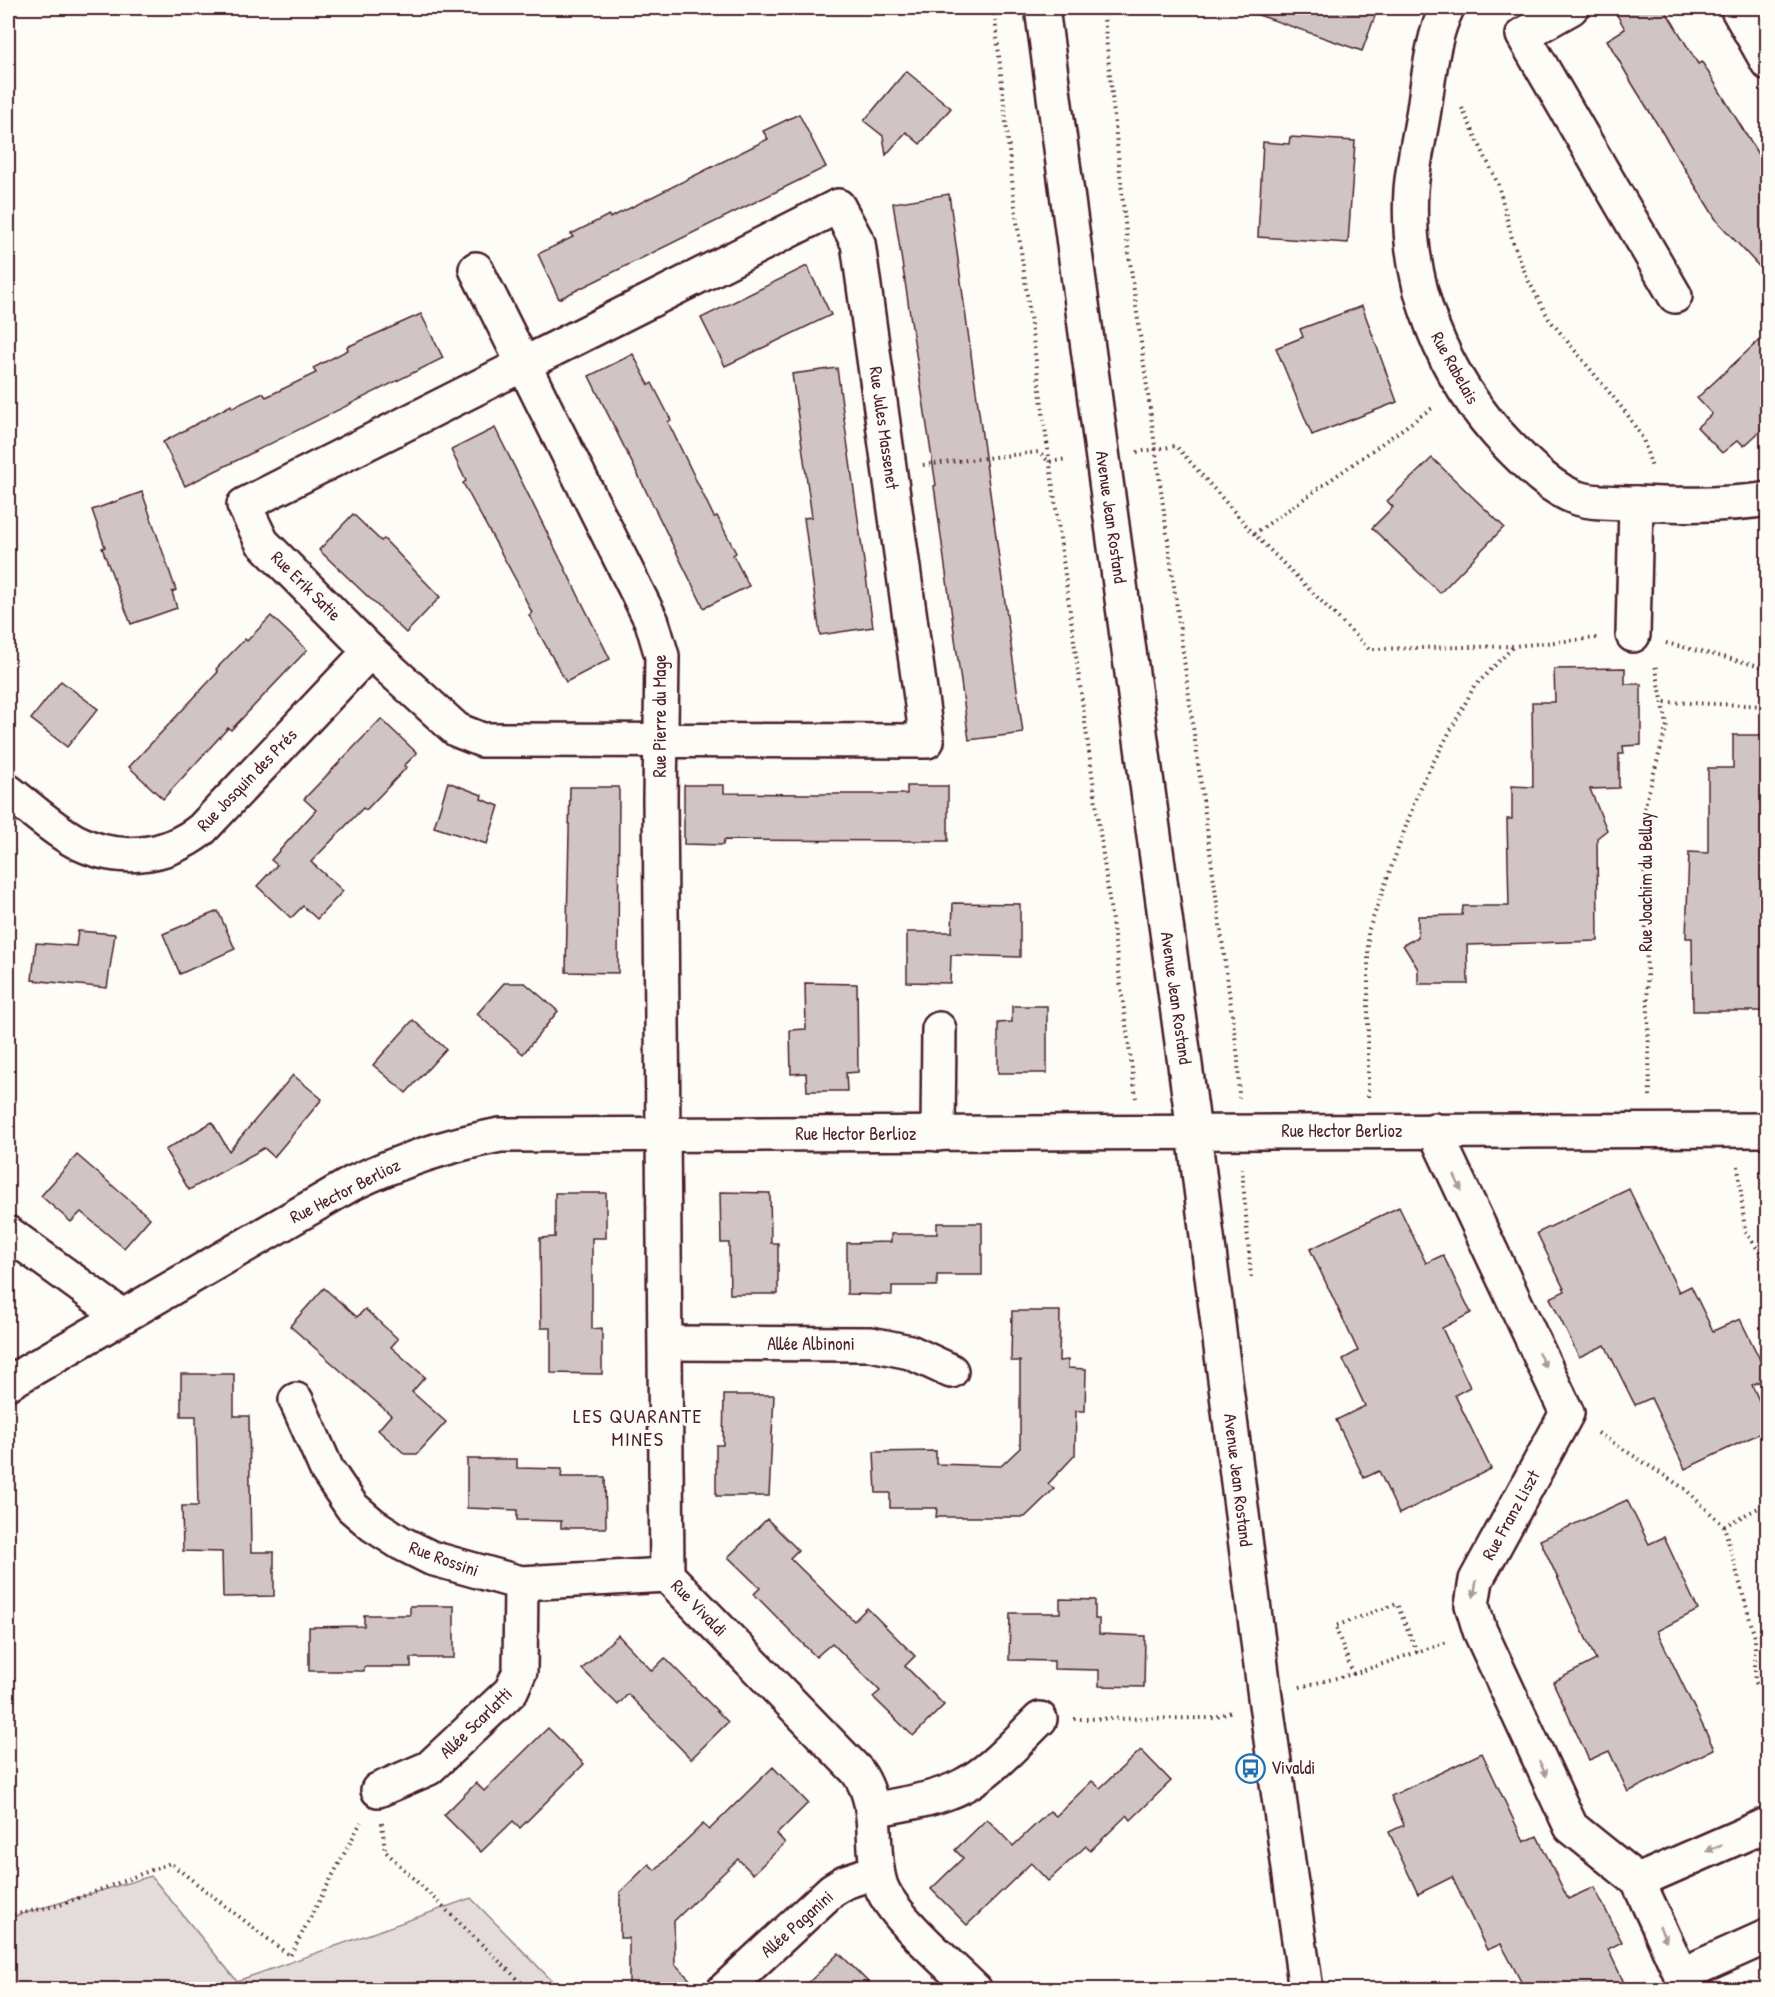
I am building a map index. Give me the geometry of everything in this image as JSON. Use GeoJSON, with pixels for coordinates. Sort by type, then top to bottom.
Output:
{"type":"FeatureCollection","features":[{"type":"Feature","properties":{"kind":"street","name":"Avenue Jean Rostand"},"geometry":{"type":"LineString","coordinates":[[1042,8],[1194,1131],[1265,1697],[1306,1989]]}},
{"type":"Feature","properties":{"kind":"street","name":"Rue Rabelais"},"geometry":{"type":"LineString","coordinates":[[1447,8],[1437,40],[1411,187],[1411,232],[1416,270],[1432,329],[1462,387],[1499,436],[1537,473],[1576,497],[1598,502],[1649,504],[1767,499]]}},
{"type":"Feature","properties":{"kind":"street"},"geometry":{"type":"LineString","coordinates":[[1571,8],[1524,35],[1675,296]]}},
{"type":"Feature","properties":{"kind":"street"},"geometry":{"type":"LineString","coordinates":[[1737,8],[1767,63]]}},
{"type":"Feature","properties":{"kind":"street","name":"Rue Jules Massenet"},"geometry":{"type":"LineString","coordinates":[[522,365],[838,206],[858,243],[927,741],[661,739]]}},
{"type":"Feature","properties":{"kind":"street","name":"Rue Pierre du Mage"},"geometry":{"type":"LineString","coordinates":[[476,268],[522,365],[655,629],[662,656],[663,1134]]}},
{"type":"Feature","properties":{"kind":"street","name":"Rue Erik Satie"},"geometry":{"type":"LineString","coordinates":[[522,365],[244,505],[262,542],[370,651],[457,730],[482,740],[661,739]]}},
{"type":"Feature","properties":{"kind":"street"},"geometry":{"type":"LineString","coordinates":[[1633,635],[1649,504]]}},
{"type":"Feature","properties":{"kind":"street","name":"Rue Josquin des Prés"},"geometry":{"type":"LineString","coordinates":[[8,791],[62,832],[88,847],[136,856],[174,846],[202,829],[370,651]]}},
{"type":"Feature","properties":{"kind":"street"},"geometry":{"type":"LineString","coordinates":[[938,1134],[939,1029]]}},
{"type":"Feature","properties":{"kind":"street"},"geometry":{"type":"LineString","coordinates":[[1434,1130],[1567,1413]]}},
{"type":"Feature","properties":{"kind":"street","name":"Rue Hector Berlioz"},"geometry":{"type":"LineString","coordinates":[[8,1383],[351,1184],[408,1159],[500,1135],[1767,1130]]}},
{"type":"Feature","properties":{"kind":"street","name":"Rue Vivaldi"},"geometry":{"type":"LineString","coordinates":[[663,1134],[667,1575],[857,1771],[870,1795],[880,1885],[893,1907],[975,1989]]}},
{"type":"Feature","properties":{"kind":"street"},"geometry":{"type":"LineString","coordinates":[[8,1233],[122,1316]]}},
{"type":"Feature","properties":{"kind":"street","name":"Allée Albinoni"},"geometry":{"type":"LineString","coordinates":[[666,1343],[871,1344],[910,1352],[951,1371]]}},
{"type":"Feature","properties":{"kind":"street","name":"Rue Rossini"},"geometry":{"type":"LineString","coordinates":[[296,1400],[316,1448],[337,1487],[352,1507],[400,1543],[431,1558],[521,1583],[667,1575]]}},
{"type":"Feature","properties":{"kind":"street","name":"Rue Franz Liszt"},"geometry":{"type":"LineString","coordinates":[[1567,1413],[1476,1580],[1472,1605],[1480,1631],[1571,1827],[1638,1881]]}},
{"type":"Feature","properties":{"kind":"street","name":"Allée Scarlatti"},"geometry":{"type":"LineString","coordinates":[[378,1790],[429,1768],[512,1691],[520,1671],[521,1583]]}},
{"type":"Feature","properties":{"kind":"street"},"geometry":{"type":"LineString","coordinates":[[873,1810],[930,1798],[964,1785],[980,1775],[1040,1719]]}},
{"type":"Feature","properties":{"kind":"street"},"geometry":{"type":"LineString","coordinates":[[1767,1824],[1638,1881],[1681,1975],[1767,1936]]}},
{"type":"Feature","properties":{"kind":"street","name":"Allée Paganini"},"geometry":{"type":"LineString","coordinates":[[724,1989],[832,1890],[851,1880],[877,1871]]}},
{"type":"Feature","properties":{"kind":"path"},"geometry":{"type":"LineString","coordinates":[[994,8],[1014,198],[1141,1132]]}},
{"type":"Feature","properties":{"kind":"path"},"geometry":{"type":"LineString","coordinates":[[1103,8],[1126,232],[1238,1058],[1239,1131],[1252,1286]]}},
{"type":"Feature","properties":{"kind":"path"},"geometry":{"type":"LineString","coordinates":[[1459,102],[1498,184],[1513,242],[1527,278],[1549,319],[1627,414],[1643,439],[1649,504]]}},
{"type":"Feature","properties":{"kind":"path"},"geometry":{"type":"LineString","coordinates":[[1254,534],[1462,387]]}},
{"type":"Feature","properties":{"kind":"path"},"geometry":{"type":"LineString","coordinates":[[1049,462],[1176,446],[1254,534],[1369,649],[1514,646],[1633,635],[1767,668]]}},
{"type":"Feature","properties":{"kind":"path"},"geometry":{"type":"LineString","coordinates":[[890,469],[1039,452],[1049,462]]}},
{"type":"Feature","properties":{"kind":"path","name":"Rue Joachim du Bellay"},"geometry":{"type":"LineString","coordinates":[[1633,635],[1654,660],[1665,702],[1668,725],[1643,813],[1650,1130]]}},
{"type":"Feature","properties":{"kind":"path"},"geometry":{"type":"LineString","coordinates":[[1367,1130],[1368,932],[1420,787],[1474,687],[1514,646]]}},
{"type":"Feature","properties":{"kind":"path"},"geometry":{"type":"LineString","coordinates":[[1665,702],[1767,706]]}},
{"type":"Feature","properties":{"kind":"path"},"geometry":{"type":"LineString","coordinates":[[1734,1130],[1745,1231],[1767,1264]]}},
{"type":"Feature","properties":{"kind":"path"},"geometry":{"type":"LineString","coordinates":[[1567,1413],[1685,1489],[1724,1526],[1755,1638],[1755,1681],[1767,1704]]}},
{"type":"Feature","properties":{"kind":"path"},"geometry":{"type":"LineString","coordinates":[[1724,1526],[1767,1503]]}},
{"type":"Feature","properties":{"kind":"path"},"geometry":{"type":"LineString","coordinates":[[1353,1674],[1335,1626],[1397,1604],[1418,1652]]}},
{"type":"Feature","properties":{"kind":"path"},"geometry":{"type":"LineString","coordinates":[[1299,1687],[1353,1674],[1480,1631]]}},
{"type":"Feature","properties":{"kind":"path"},"geometry":{"type":"LineString","coordinates":[[1298,1676],[1301,1699]]}},
{"type":"Feature","properties":{"kind":"path"},"geometry":{"type":"LineString","coordinates":[[1040,1719],[1215,1718],[1265,1697]]}},
{"type":"Feature","properties":{"kind":"path"},"geometry":{"type":"LineString","coordinates":[[8,1916],[60,1905],[170,1863],[290,1956],[378,1790]]}},
{"type":"Feature","properties":{"kind":"path"},"geometry":{"type":"LineString","coordinates":[[378,1790],[385,1851],[529,1989]]}},
{"type":"Feature","properties":{"kind":"shaded area"},"geometry":{"type":"Polygon","coordinates":[[[151,1876],[237,1981],[471,1898],[560,1989],[8,1989],[8,1918],[151,1876]]]}},
{"type":"Feature","properties":{"kind":"building"},"geometry":{"type":"Polygon","coordinates":[[[1251,8],[1378,8],[1362,51],[1250,12],[1251,8]]]}},
{"type":"Feature","properties":{"kind":"building"},"geometry":{"type":"Polygon","coordinates":[[[1613,8],[1664,8],[1698,64],[1702,62],[1767,169],[1767,275],[1717,221],[1607,40],[1625,29],[1613,8]]]}},
{"type":"Feature","properties":{"kind":"building"},"geometry":{"type":"Polygon","coordinates":[[[906,71],[951,108],[920,144],[906,132],[886,155],[883,136],[864,121],[906,71]]]}},
{"type":"Feature","properties":{"kind":"building"},"geometry":{"type":"Polygon","coordinates":[[[799,114],[826,167],[559,299],[538,254],[573,237],[571,234],[609,215],[610,218],[768,139],[763,131],[799,114]]]}},
{"type":"Feature","properties":{"kind":"building"},"geometry":{"type":"Polygon","coordinates":[[[1290,137],[1355,141],[1348,243],[1258,237],[1263,142],[1289,144],[1290,137]]]}},
{"type":"Feature","properties":{"kind":"building"},"geometry":{"type":"Polygon","coordinates":[[[949,194],[1023,733],[969,740],[934,486],[936,485],[893,203],[949,194]]]}},
{"type":"Feature","properties":{"kind":"building"},"geometry":{"type":"Polygon","coordinates":[[[807,266],[831,315],[725,366],[701,318],[807,266]]]}},
{"type":"Feature","properties":{"kind":"building"},"geometry":{"type":"Polygon","coordinates":[[[1362,306],[1397,402],[1312,435],[1276,348],[1303,337],[1300,329],[1362,306]]]}},
{"type":"Feature","properties":{"kind":"building"},"geometry":{"type":"Polygon","coordinates":[[[421,314],[443,358],[185,486],[163,442],[231,405],[232,408],[263,393],[266,397],[316,373],[313,368],[348,350],[347,347],[421,314]]]}},
{"type":"Feature","properties":{"kind":"building"},"geometry":{"type":"Polygon","coordinates":[[[1767,333],[1767,425],[1744,446],[1738,440],[1722,453],[1697,427],[1712,414],[1697,398],[1767,333]]]}},
{"type":"Feature","properties":{"kind":"building"},"geometry":{"type":"Polygon","coordinates":[[[633,354],[649,385],[652,383],[671,420],[668,422],[714,517],[717,516],[736,553],[733,555],[749,586],[704,608],[589,376],[633,354]]]}},
{"type":"Feature","properties":{"kind":"building"},"geometry":{"type":"Polygon","coordinates":[[[837,368],[873,627],[820,635],[804,518],[812,517],[792,374],[837,368]]]}},
{"type":"Feature","properties":{"kind":"building"},"geometry":{"type":"Polygon","coordinates":[[[495,428],[610,659],[566,682],[529,615],[532,613],[517,582],[463,483],[466,481],[451,450],[495,428]]]}},
{"type":"Feature","properties":{"kind":"building"},"geometry":{"type":"Polygon","coordinates":[[[1432,458],[1504,527],[1440,593],[1372,528],[1393,507],[1387,501],[1432,458]]]}},
{"type":"Feature","properties":{"kind":"building"},"geometry":{"type":"Polygon","coordinates":[[[142,492],[176,590],[172,592],[177,608],[131,624],[102,548],[105,547],[92,510],[142,492]]]}},
{"type":"Feature","properties":{"kind":"building"},"geometry":{"type":"Polygon","coordinates":[[[353,514],[381,541],[384,539],[440,597],[406,633],[319,550],[353,514]]]}},
{"type":"Feature","properties":{"kind":"building"},"geometry":{"type":"Polygon","coordinates":[[[271,616],[307,650],[231,730],[228,728],[163,799],[129,767],[218,672],[216,669],[271,616]]]}},
{"type":"Feature","properties":{"kind":"building"},"geometry":{"type":"Polygon","coordinates":[[[1625,668],[1625,684],[1641,684],[1641,745],[1623,746],[1624,754],[1619,754],[1619,788],[1590,789],[1607,830],[1597,838],[1598,941],[1467,945],[1468,984],[1418,984],[1418,969],[1403,945],[1418,937],[1418,916],[1462,915],[1463,906],[1509,906],[1507,819],[1512,819],[1512,786],[1533,787],[1532,702],[1555,702],[1554,669],[1625,668]]]}},
{"type":"Feature","properties":{"kind":"building"},"geometry":{"type":"Polygon","coordinates":[[[61,681],[98,709],[67,747],[31,719],[61,681]]]}},
{"type":"Feature","properties":{"kind":"building"},"geometry":{"type":"Polygon","coordinates":[[[381,719],[417,753],[404,766],[407,767],[366,810],[363,808],[311,862],[343,891],[317,919],[303,906],[291,918],[257,886],[277,865],[271,860],[316,810],[304,799],[381,719]]]}},
{"type":"Feature","properties":{"kind":"building"},"geometry":{"type":"Polygon","coordinates":[[[1733,735],[1767,735],[1767,1011],[1693,1011],[1692,938],[1686,938],[1689,852],[1708,853],[1708,768],[1733,768],[1733,735]]]}},
{"type":"Feature","properties":{"kind":"building"},"geometry":{"type":"Polygon","coordinates":[[[448,782],[482,795],[481,799],[499,806],[487,844],[434,827],[448,782]]]}},
{"type":"Feature","properties":{"kind":"building"},"geometry":{"type":"Polygon","coordinates":[[[684,785],[724,785],[724,793],[806,794],[907,794],[907,786],[948,786],[948,841],[724,840],[723,845],[684,844],[684,785]]]}},
{"type":"Feature","properties":{"kind":"building"},"geometry":{"type":"Polygon","coordinates":[[[570,787],[619,787],[618,973],[566,972],[570,787]]]}},
{"type":"Feature","properties":{"kind":"building"},"geometry":{"type":"Polygon","coordinates":[[[953,903],[1020,904],[1020,957],[951,955],[950,983],[907,982],[907,932],[952,932],[953,903]]]}},
{"type":"Feature","properties":{"kind":"building"},"geometry":{"type":"Polygon","coordinates":[[[218,911],[235,949],[180,974],[163,934],[218,911]]]}},
{"type":"Feature","properties":{"kind":"building"},"geometry":{"type":"Polygon","coordinates":[[[78,931],[115,934],[107,988],[32,980],[36,943],[76,946],[78,931]]]}},
{"type":"Feature","properties":{"kind":"building"},"geometry":{"type":"Polygon","coordinates":[[[504,983],[525,983],[558,1011],[523,1054],[477,1014],[504,983]]]}},
{"type":"Feature","properties":{"kind":"building"},"geometry":{"type":"Polygon","coordinates":[[[805,983],[857,984],[858,1072],[846,1073],[847,1091],[807,1091],[806,1073],[791,1074],[790,1030],[806,1029],[805,983]]]}},
{"type":"Feature","properties":{"kind":"building"},"geometry":{"type":"Polygon","coordinates":[[[1012,1006],[1047,1006],[1047,1073],[998,1073],[998,1023],[1012,1022],[1012,1006]]]}},
{"type":"Feature","properties":{"kind":"building"},"geometry":{"type":"Polygon","coordinates":[[[413,1020],[446,1049],[406,1093],[373,1065],[413,1020]]]}},
{"type":"Feature","properties":{"kind":"building"},"geometry":{"type":"Polygon","coordinates":[[[293,1075],[322,1099],[274,1157],[264,1148],[189,1190],[165,1150],[212,1122],[229,1151],[293,1075]]]}},
{"type":"Feature","properties":{"kind":"building"},"geometry":{"type":"Polygon","coordinates":[[[77,1155],[150,1218],[124,1248],[81,1212],[71,1222],[41,1196],[77,1155]]]}},
{"type":"Feature","properties":{"kind":"building"},"geometry":{"type":"Polygon","coordinates":[[[1629,1189],[1679,1292],[1691,1286],[1713,1331],[1740,1319],[1767,1374],[1767,1378],[1752,1385],[1767,1418],[1767,1430],[1685,1469],[1651,1398],[1635,1405],[1605,1345],[1579,1357],[1550,1298],[1565,1291],[1537,1233],[1629,1189]]]}},
{"type":"Feature","properties":{"kind":"building"},"geometry":{"type":"Polygon","coordinates":[[[720,1192],[770,1193],[771,1243],[778,1243],[778,1294],[730,1294],[729,1243],[721,1243],[720,1192]]]}},
{"type":"Feature","properties":{"kind":"building"},"geometry":{"type":"Polygon","coordinates":[[[555,1193],[606,1193],[606,1238],[592,1238],[592,1329],[602,1328],[602,1374],[551,1373],[551,1328],[541,1328],[540,1238],[555,1237],[555,1193]]]}},
{"type":"Feature","properties":{"kind":"building"},"geometry":{"type":"Polygon","coordinates":[[[1399,1207],[1426,1263],[1443,1255],[1471,1313],[1442,1328],[1470,1387],[1455,1395],[1491,1469],[1399,1514],[1379,1471],[1364,1478],[1336,1420],[1365,1406],[1343,1359],[1358,1351],[1310,1249],[1399,1207]]]}},
{"type":"Feature","properties":{"kind":"building"},"geometry":{"type":"Polygon","coordinates":[[[937,1223],[982,1223],[982,1275],[937,1275],[937,1286],[892,1286],[892,1295],[847,1294],[847,1243],[891,1242],[891,1234],[937,1234],[937,1223]]]}},
{"type":"Feature","properties":{"kind":"building"},"geometry":{"type":"Polygon","coordinates":[[[324,1288],[357,1317],[365,1309],[398,1339],[391,1347],[425,1377],[412,1392],[446,1422],[417,1454],[405,1454],[378,1430],[391,1415],[290,1326],[324,1288]]]}},
{"type":"Feature","properties":{"kind":"building"},"geometry":{"type":"Polygon","coordinates":[[[1012,1311],[1060,1311],[1059,1361],[1068,1360],[1068,1368],[1086,1369],[1085,1411],[1076,1411],[1075,1455],[1048,1484],[1054,1489],[1025,1517],[936,1517],[937,1508],[890,1508],[890,1493],[876,1493],[874,1452],[936,1451],[936,1464],[1001,1466],[1020,1448],[1020,1361],[1011,1361],[1012,1311]]]}},
{"type":"Feature","properties":{"kind":"building"},"geometry":{"type":"Polygon","coordinates":[[[181,1374],[234,1374],[234,1416],[249,1416],[251,1552],[274,1552],[274,1596],[223,1597],[222,1552],[183,1551],[182,1506],[198,1506],[196,1416],[181,1416],[181,1374]]]}},
{"type":"Feature","properties":{"kind":"building"},"geometry":{"type":"Polygon","coordinates":[[[724,1395],[774,1395],[769,1496],[716,1496],[716,1445],[723,1445],[724,1395]]]}},
{"type":"Feature","properties":{"kind":"building"},"geometry":{"type":"Polygon","coordinates":[[[467,1459],[517,1459],[517,1468],[562,1469],[561,1477],[605,1477],[606,1528],[561,1528],[561,1521],[517,1520],[517,1510],[467,1508],[467,1459]]]}},
{"type":"Feature","properties":{"kind":"building"},"geometry":{"type":"Polygon","coordinates":[[[1627,1500],[1649,1544],[1664,1537],[1698,1610],[1657,1631],[1714,1749],[1628,1792],[1609,1751],[1589,1760],[1553,1682],[1596,1660],[1540,1540],[1627,1500]]]}},
{"type":"Feature","properties":{"kind":"building"},"geometry":{"type":"Polygon","coordinates":[[[767,1519],[798,1550],[790,1558],[854,1621],[867,1608],[915,1656],[905,1666],[944,1705],[913,1736],[873,1697],[880,1691],[832,1643],[816,1657],[754,1594],[760,1588],[728,1557],[767,1519]]]}},
{"type":"Feature","properties":{"kind":"building"},"geometry":{"type":"Polygon","coordinates":[[[1060,1599],[1095,1600],[1095,1619],[1099,1619],[1099,1634],[1145,1636],[1144,1687],[1099,1686],[1099,1670],[1054,1669],[1054,1661],[1009,1660],[1010,1613],[1060,1613],[1060,1599]]]}},
{"type":"Feature","properties":{"kind":"building"},"geometry":{"type":"Polygon","coordinates":[[[410,1606],[454,1606],[454,1658],[411,1658],[411,1667],[364,1667],[364,1671],[309,1671],[309,1627],[364,1626],[364,1615],[410,1615],[410,1606]]]}},
{"type":"Feature","properties":{"kind":"building"},"geometry":{"type":"Polygon","coordinates":[[[618,1635],[652,1671],[665,1658],[728,1722],[691,1759],[628,1694],[618,1705],[582,1669],[618,1635]]]}},
{"type":"Feature","properties":{"kind":"building"},"geometry":{"type":"Polygon","coordinates":[[[548,1728],[584,1764],[520,1828],[513,1821],[481,1852],[444,1815],[476,1783],[484,1791],[548,1728]]]}},
{"type":"Feature","properties":{"kind":"building"},"geometry":{"type":"Polygon","coordinates":[[[1141,1750],[1171,1781],[1131,1820],[1127,1815],[1090,1851],[1086,1846],[1048,1881],[1031,1863],[967,1925],[931,1889],[963,1858],[955,1850],[987,1819],[1013,1846],[1050,1811],[1056,1816],[1092,1781],[1100,1788],[1141,1750]]]}},
{"type":"Feature","properties":{"kind":"building"},"geometry":{"type":"Polygon","coordinates":[[[1482,1753],[1524,1842],[1537,1836],[1568,1899],[1594,1887],[1622,1942],[1608,1949],[1627,1989],[1525,1989],[1501,1944],[1487,1950],[1452,1877],[1418,1894],[1389,1832],[1404,1825],[1391,1796],[1482,1753]]]}},
{"type":"Feature","properties":{"kind":"building"},"geometry":{"type":"Polygon","coordinates":[[[773,1767],[808,1803],[777,1834],[785,1843],[753,1874],[738,1859],[674,1921],[675,1964],[699,1989],[629,1989],[629,1938],[620,1938],[620,1892],[649,1864],[655,1870],[703,1824],[709,1830],[773,1767]]]}},
{"type":"Feature","properties":{"kind":"building"},"geometry":{"type":"Polygon","coordinates":[[[839,1953],[875,1989],[802,1989],[839,1953]]]}},
{"type":"Feature","properties":{"kind":"place","name":"Vivaldi"},"geometry":{"type":"Point","coordinates":[1250,1768]}},
{"type":"Feature","properties":{"kind":"district","name":"LES QUARANTE MINES"},"geometry":{"type":"Point","coordinates":[638,1428]}}]}
